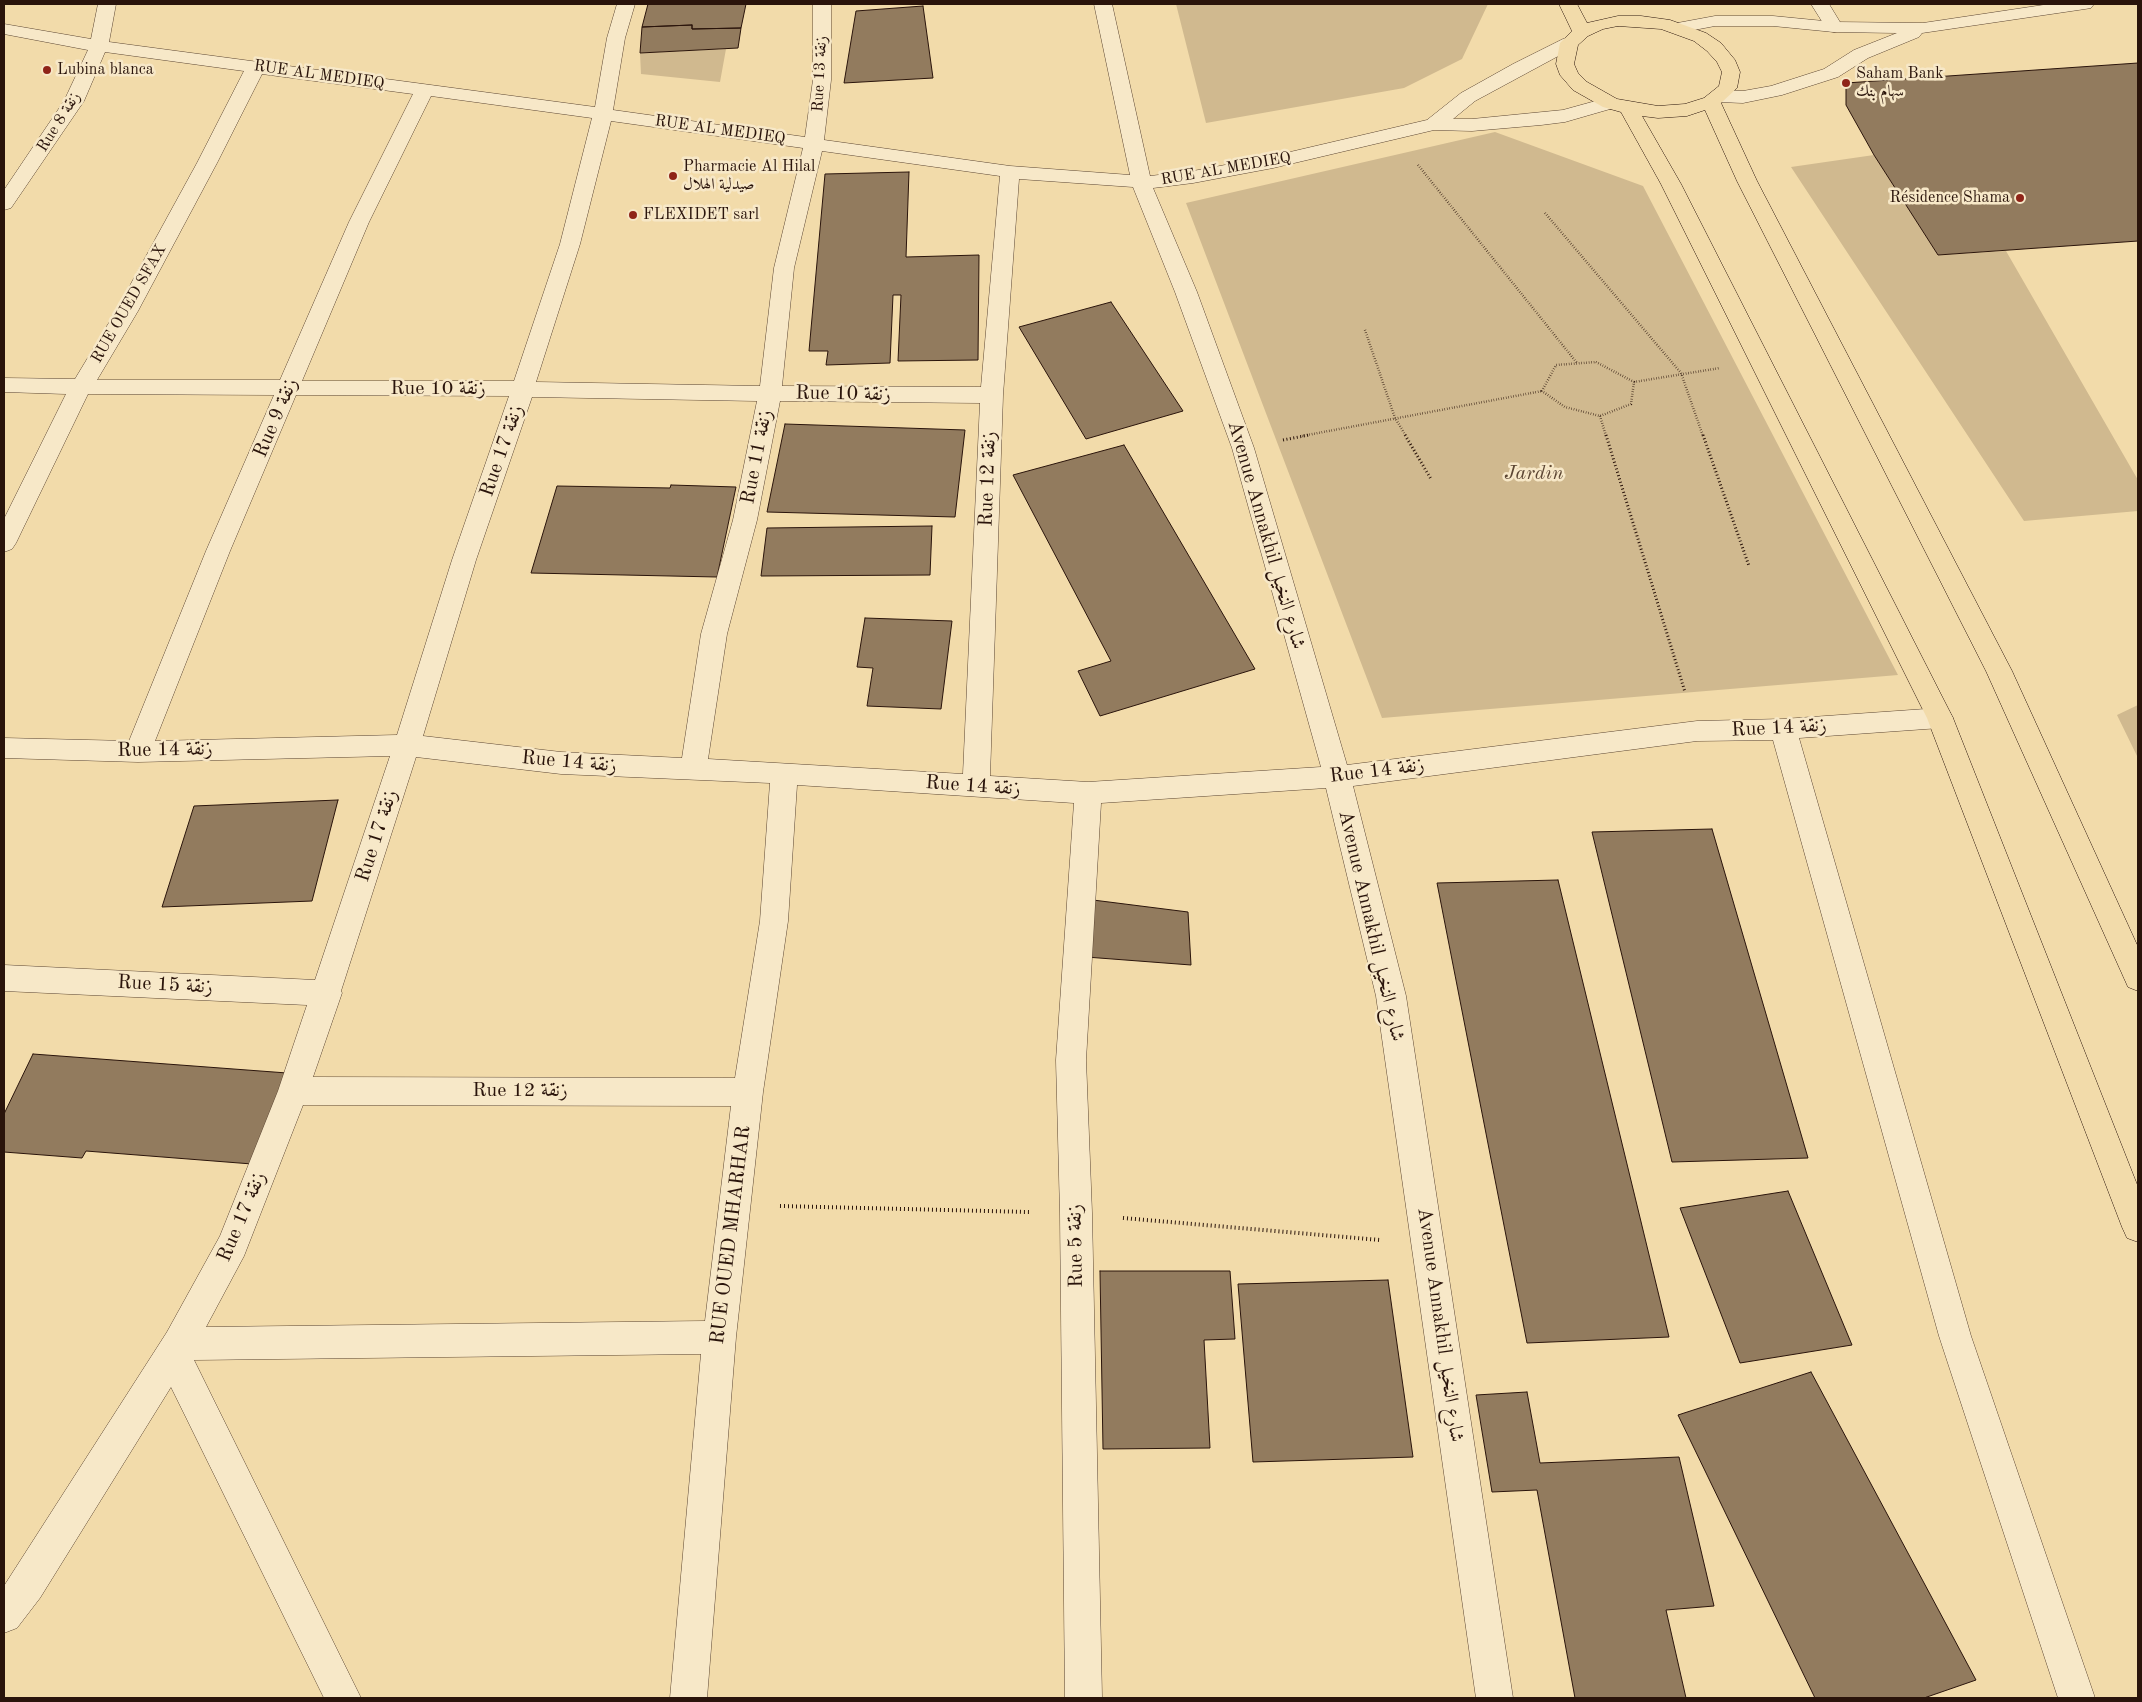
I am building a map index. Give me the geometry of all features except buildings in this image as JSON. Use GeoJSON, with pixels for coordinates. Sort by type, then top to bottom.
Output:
{"type":"FeatureCollection","features":[{"type":"Feature","properties":{"kind":"highway"},"geometry":{"type":"LineString","coordinates":[[1568,4],[1575,38],[1565,64],[1569,75],[1580,86],[1619,106],[1658,112],[1687,110],[1715,99],[1728,88],[1731,72],[1726,60],[1714,47],[1700,37],[1671,26],[1618,21],[1598,25],[1575,38]]}},
{"type":"Feature","properties":{"kind":"highway"},"geometry":{"type":"LineString","coordinates":[[1646,4],[1671,26]]}},
{"type":"Feature","properties":{"kind":"highway"},"geometry":{"type":"LineString","coordinates":[[1715,99],[1747,181],[1999,671],[2138,978]]}},
{"type":"Feature","properties":{"kind":"highway"},"geometry":{"type":"LineString","coordinates":[[1619,106],[1670,184],[1940,718],[2138,1227]]}},
{"type":"Feature","properties":{"kind":"street","name":"Rue 8 زنقة"},"geometry":{"type":"LineString","coordinates":[[4,204],[12,180],[74,101],[99,46],[107,4]]}},
{"type":"Feature","properties":{"kind":"street","name":"Rue 17 زنقة"},"geometry":{"type":"LineString","coordinates":[[4,1615],[27,1585],[176,1349],[233,1245],[293,1091],[407,745],[464,560],[523,389],[570,244],[603,114],[616,38],[626,4]]}},
{"type":"Feature","properties":{"kind":"street","name":"Rue 13 زنقة"},"geometry":{"type":"LineString","coordinates":[[814,144],[822,80],[822,4]]}},
{"type":"Feature","properties":{"kind":"street","name":"Avenue Annakhil شارع النخيل"},"geometry":{"type":"LineString","coordinates":[[1103,4],[1141,182],[1186,292],[1243,448],[1337,776],[1391,996],[1495,1698]]}},
{"type":"Feature","properties":{"kind":"street"},"geometry":{"type":"LineString","coordinates":[[1820,4],[1834,27]]}},
{"type":"Feature","properties":{"kind":"street"},"geometry":{"type":"LineString","coordinates":[[1671,26],[1715,21],[1773,22],[1834,27],[1923,28],[2085,4]]}},
{"type":"Feature","properties":{"kind":"street"},"geometry":{"type":"LineString","coordinates":[[1715,99],[1743,97],[1775,91],[1832,73],[1861,54],[1923,28]]}},
{"type":"Feature","properties":{"kind":"street","name":"RUE AL MEDIEQ"},"geometry":{"type":"LineString","coordinates":[[4,29],[99,46],[256,66],[1010,172],[1141,182],[1162,182],[1273,162],[1434,124],[1472,125],[1541,120],[1619,106]]}},
{"type":"Feature","properties":{"kind":"street","name":"RUE AL MEDIEQ"},"geometry":{"type":"LineString","coordinates":[[1434,124],[1468,97],[1575,38]]}},
{"type":"Feature","properties":{"kind":"street","name":"RUE OUED SFAX"},"geometry":{"type":"LineString","coordinates":[[4,542],[81,387],[137,293],[208,163],[256,66]]}},
{"type":"Feature","properties":{"kind":"street","name":"Rue 9 زنقة"},"geometry":{"type":"LineString","coordinates":[[138,752],[218,551],[359,222],[425,90]]}},
{"type":"Feature","properties":{"kind":"street","name":"Rue 11 زنقة"},"geometry":{"type":"LineString","coordinates":[[693,770],[714,634],[745,520],[770,393],[784,268],[814,144]]}},
{"type":"Feature","properties":{"kind":"street","name":"Rue 12 زنقة"},"geometry":{"type":"LineString","coordinates":[[976,786],[992,394],[1010,172]]}},
{"type":"Feature","properties":{"kind":"street","name":"Rue 10 زنقة"},"geometry":{"type":"LineString","coordinates":[[4,385],[992,394]]}},
{"type":"Feature","properties":{"kind":"street","name":"Rue 14 زنقة"},"geometry":{"type":"LineString","coordinates":[[4,748],[138,752],[407,745],[561,763],[784,773],[1088,793],[1337,776],[1697,732],[1783,729],[1940,718]]}},
{"type":"Feature","properties":{"kind":"street"},"geometry":{"type":"LineString","coordinates":[[1783,729],[1955,1336],[2077,1698]]}},
{"type":"Feature","properties":{"kind":"street","name":"RUE OUED MHARHAR"},"geometry":{"type":"LineString","coordinates":[[689,1698],[719,1337],[748,1092],[774,920],[784,773]]}},
{"type":"Feature","properties":{"kind":"street","name":"Rue 5 زنقة"},"geometry":{"type":"LineString","coordinates":[[1084,1698],[1076,1214],[1071,1060],[1088,793]]}},
{"type":"Feature","properties":{"kind":"street","name":"Rue 15 زنقة"},"geometry":{"type":"LineString","coordinates":[[7,985],[326,992]]}},
{"type":"Feature","properties":{"kind":"street","name":"Rue 12 زنقة"},"geometry":{"type":"LineString","coordinates":[[293,1091],[748,1092]]}},
{"type":"Feature","properties":{"kind":"street"},"geometry":{"type":"LineString","coordinates":[[343,1698],[176,1349],[719,1337]]}},
{"type":"Feature","properties":{"kind":"path"},"geometry":{"type":"LineString","coordinates":[[1392,134],[1577,364]]}},
{"type":"Feature","properties":{"kind":"path"},"geometry":{"type":"LineString","coordinates":[[1546,213],[1681,373],[1749,566]]}},
{"type":"Feature","properties":{"kind":"path"},"geometry":{"type":"LineString","coordinates":[[1365,330],[1394,418],[1431,479]]}},
{"type":"Feature","properties":{"kind":"path"},"geometry":{"type":"LineString","coordinates":[[1542,391],[1556,365],[1596,362],[1634,382],[1681,373],[1761,363]]}},
{"type":"Feature","properties":{"kind":"path"},"geometry":{"type":"LineString","coordinates":[[1243,448],[1542,391],[1565,407],[1600,416],[1631,404],[1634,382]]}},
{"type":"Feature","properties":{"kind":"path"},"geometry":{"type":"LineString","coordinates":[[1600,416],[1697,732]]}},
{"type":"Feature","properties":{"kind":"green space"},"geometry":{"type":"Polygon","coordinates":[[[1176,4],[1488,4],[1462,59],[1404,88],[1206,123],[1176,4]]]}},
{"type":"Feature","properties":{"kind":"green space"},"geometry":{"type":"Polygon","coordinates":[[[726,49],[720,82],[641,74],[640,53],[726,49]]]}},
{"type":"Feature","properties":{"kind":"green space","name":"Jardin"},"geometry":{"type":"Polygon","coordinates":[[[1495,132],[1643,186],[1898,675],[1382,718],[1186,203],[1495,132]]]}},
{"type":"Feature","properties":{"kind":"green space"},"geometry":{"type":"Polygon","coordinates":[[[1874,155],[1938,255],[2006,251],[2138,480],[2138,511],[2024,521],[1791,167],[1874,155]]]}},
{"type":"Feature","properties":{"kind":"green space"},"geometry":{"type":"Polygon","coordinates":[[[2138,705],[2138,758],[2117,715],[2138,705]]]}},
{"type":"Feature","properties":{"kind":"place","name":"Lubina blanca"},"geometry":{"type":"Point","coordinates":[47,70]}},
{"type":"Feature","properties":{"kind":"place","name":"Saham Bank سهام بنك"},"geometry":{"type":"Point","coordinates":[1846,83]}},
{"type":"Feature","properties":{"kind":"place","name":"Pharmacie Al Hilal صيدلية الهلال"},"geometry":{"type":"Point","coordinates":[673,176]}},
{"type":"Feature","properties":{"kind":"place","name":"Résidence Shama"},"geometry":{"type":"Point","coordinates":[2020,198]}},
{"type":"Feature","properties":{"kind":"place","name":"FLEXIDET sarl"},"geometry":{"type":"Point","coordinates":[633,215]}}]}
